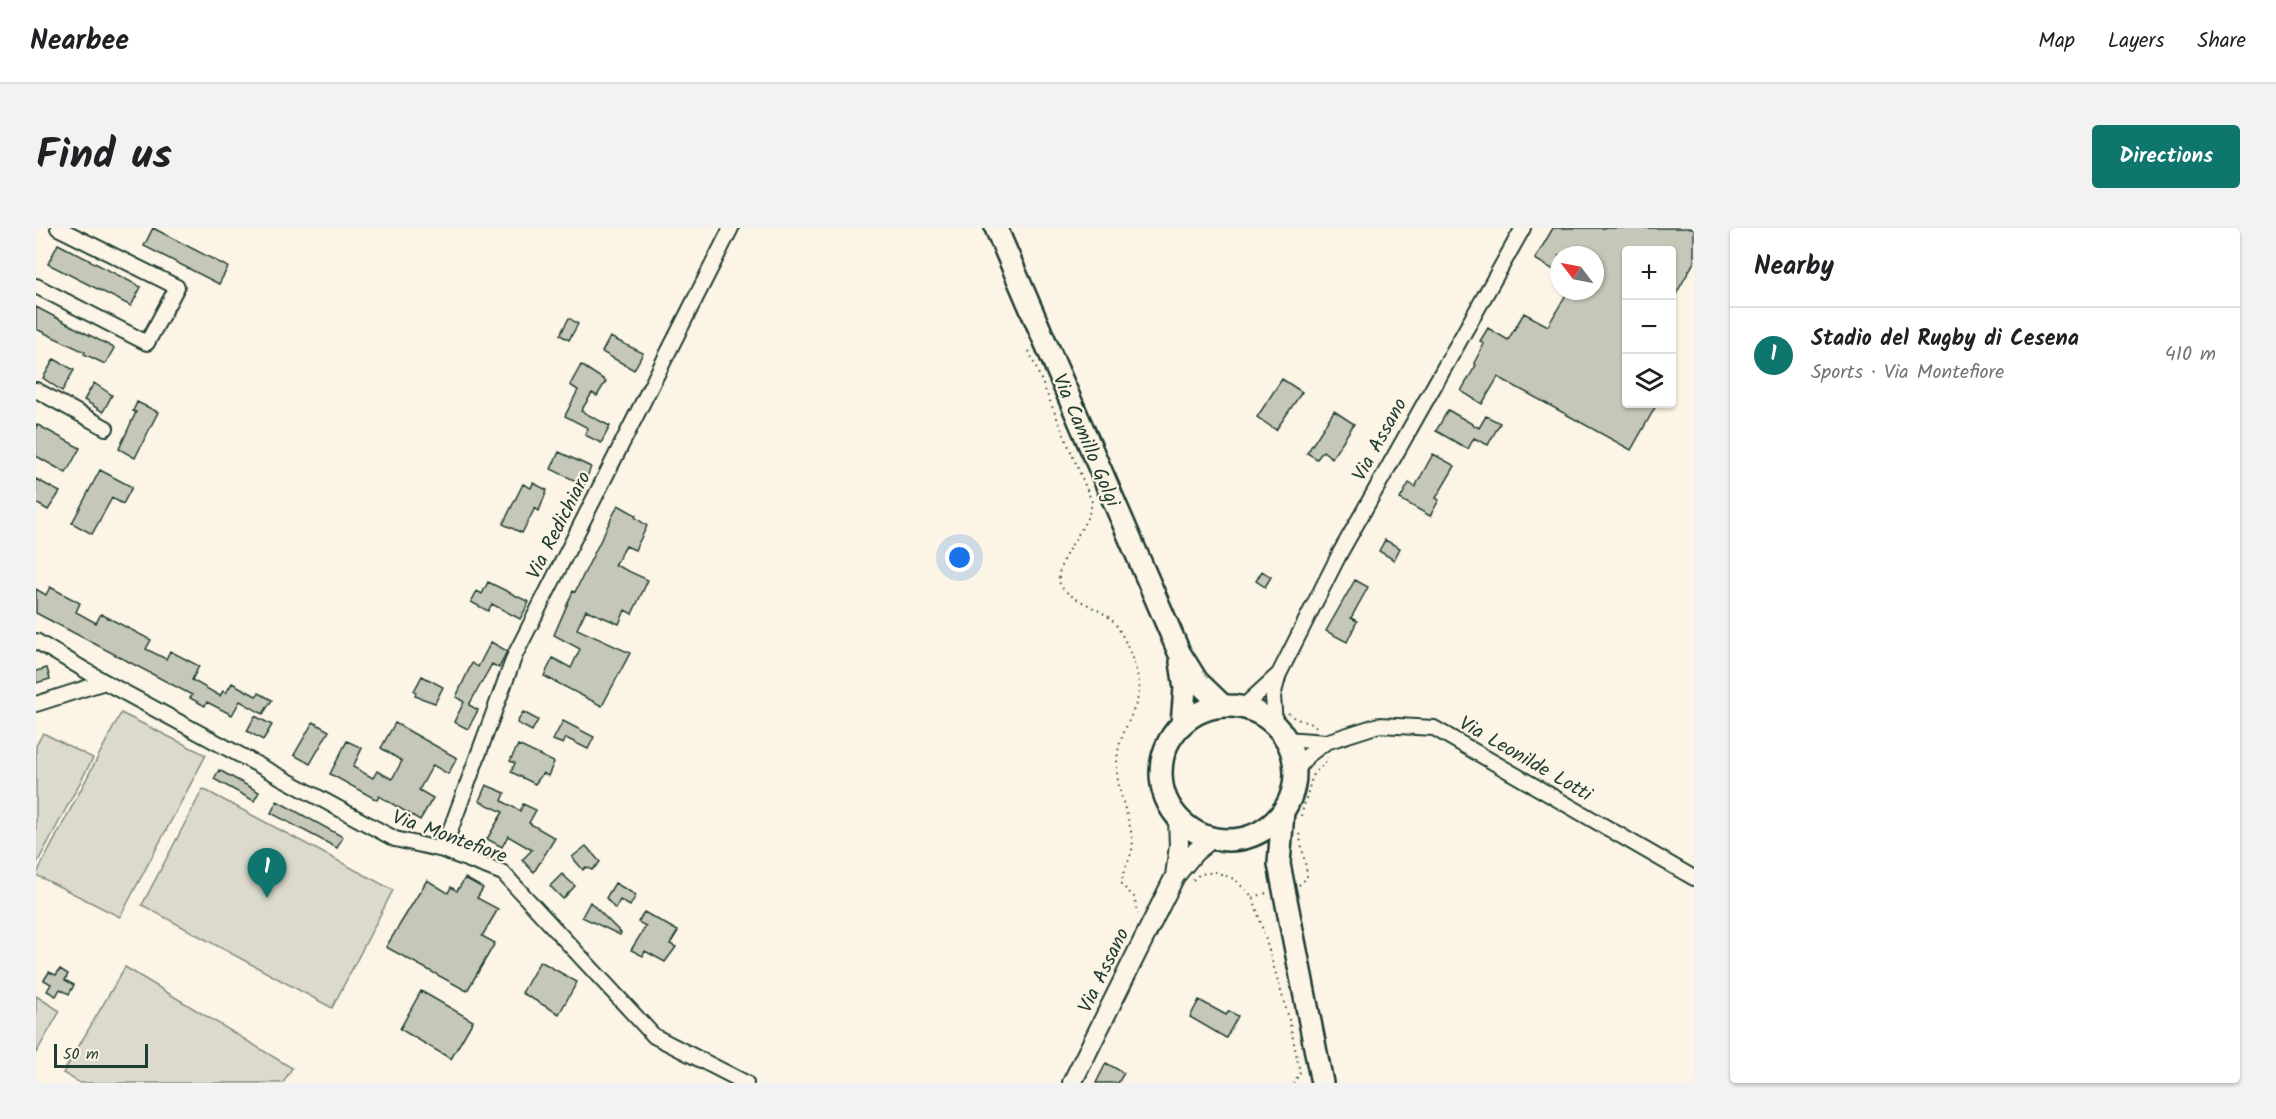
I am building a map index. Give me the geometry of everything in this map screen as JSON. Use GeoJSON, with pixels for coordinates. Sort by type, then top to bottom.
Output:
{"type":"FeatureCollection","features":[{"type":"Feature","properties":{"kind":"main road","name":"Via Camillo Golgi"},"geometry":{"type":"LineString","coordinates":[[996,228],[1179,652],[1197,681],[1233,707]]}},
{"type":"Feature","properties":{"kind":"main road","name":"Via Camillo Golgi"},"geometry":{"type":"LineString","coordinates":[[1179,652],[1185,688],[1182,724]]}},
{"type":"Feature","properties":{"kind":"main road"},"geometry":{"type":"LineString","coordinates":[[1233,707],[1260,714],[1280,732],[1292,756],[1295,773],[1292,793],[1283,811],[1265,829],[1242,839],[1212,838],[1194,831],[1178,819],[1170,806],[1161,778],[1166,749],[1182,724],[1201,712],[1233,707]]}},
{"type":"Feature","properties":{"kind":"main road"},"geometry":{"type":"LineString","coordinates":[[1283,811],[1279,864],[1282,889],[1322,1083]]}},
{"type":"Feature","properties":{"kind":"main road","name":"Via Assano"},"geometry":{"type":"LineString","coordinates":[[1178,819],[1181,880]]}},
{"type":"Feature","properties":{"kind":"main road","name":"Via Assano"},"geometry":{"type":"LineString","coordinates":[[1072,1083],[1151,924],[1181,880],[1195,852],[1212,838]]}},
{"type":"Feature","properties":{"kind":"main road"},"geometry":{"type":"LineString","coordinates":[[1242,839],[1262,850],[1279,864]]}},
{"type":"Feature","properties":{"kind":"street"},"geometry":{"type":"LineString","coordinates":[[36,286],[147,344],[177,287],[58,228]]}},
{"type":"Feature","properties":{"kind":"street","name":"Via Redichiaro"},"geometry":{"type":"LineString","coordinates":[[443,850],[515,655],[731,228]]}},
{"type":"Feature","properties":{"kind":"street","name":"Via Assano"},"geometry":{"type":"LineString","coordinates":[[1280,732],[1273,696],[1279,674],[1340,553],[1523,228]]}},
{"type":"Feature","properties":{"kind":"street"},"geometry":{"type":"LineString","coordinates":[[36,390],[106,428]]}},
{"type":"Feature","properties":{"kind":"street","name":"Via Montefiore"},"geometry":{"type":"LineString","coordinates":[[36,641],[105,682],[394,840],[443,850],[503,873],[654,1036],[746,1083]]}},
{"type":"Feature","properties":{"kind":"street","name":"Via Assano"},"geometry":{"type":"LineString","coordinates":[[1233,707],[1279,674]]}},
{"type":"Feature","properties":{"kind":"street"},"geometry":{"type":"LineString","coordinates":[[36,704],[105,682]]}},
{"type":"Feature","properties":{"kind":"street","name":"Via Leonilde Lotti"},"geometry":{"type":"LineString","coordinates":[[1295,773],[1307,756],[1326,742],[1379,725],[1434,728],[1694,878]]}},
{"type":"Feature","properties":{"kind":"street","name":"Via Leonilde Lotti"},"geometry":{"type":"LineString","coordinates":[[1280,732],[1326,742]]}},
{"type":"Feature","properties":{"kind":"path"},"geometry":{"type":"LineString","coordinates":[[1028,347],[1092,502],[1086,523],[1060,570],[1059,581],[1067,594],[1097,609],[1113,621],[1138,675],[1140,693],[1122,732],[1116,768],[1120,800],[1132,836],[1132,854],[1122,885],[1134,897],[1139,916],[1151,924]]}},
{"type":"Feature","properties":{"kind":"path"},"geometry":{"type":"LineString","coordinates":[[1253,897],[1302,885],[1306,878],[1298,825],[1312,774],[1325,763],[1326,742],[1318,726],[1296,720],[1285,706]]}},
{"type":"Feature","properties":{"kind":"path"},"geometry":{"type":"LineString","coordinates":[[1181,880],[1216,872],[1234,879],[1253,897],[1288,1015],[1300,1072],[1294,1083]]}},
{"type":"Feature","properties":{"kind":"shaded area"},"geometry":{"type":"Polygon","coordinates":[[[121,713],[206,755],[120,917],[36,875],[121,713]]]}},
{"type":"Feature","properties":{"kind":"shaded area"},"geometry":{"type":"Polygon","coordinates":[[[43,733],[93,758],[36,865],[36,746],[43,733]]]}},
{"type":"Feature","properties":{"kind":"shaded area"},"geometry":{"type":"Polygon","coordinates":[[[203,789],[393,890],[332,1008],[142,905],[203,789]]]}},
{"type":"Feature","properties":{"kind":"shaded area"},"geometry":{"type":"Polygon","coordinates":[[[125,967],[292,1068],[283,1083],[80,1083],[63,1073],[125,967]]]}},
{"type":"Feature","properties":{"kind":"shaded area"},"geometry":{"type":"Polygon","coordinates":[[[36,996],[60,1011],[36,1053],[36,996]]]}},
{"type":"Feature","properties":{"kind":"building"},"geometry":{"type":"Polygon","coordinates":[[[153,228],[228,267],[219,284],[144,246],[153,228]]]}},
{"type":"Feature","properties":{"kind":"building"},"geometry":{"type":"Polygon","coordinates":[[[1553,228],[1694,228],[1694,262],[1676,294],[1676,246],[1622,246],[1622,408],[1655,408],[1631,450],[1498,377],[1482,404],[1461,391],[1476,365],[1474,363],[1484,344],[1480,341],[1488,328],[1508,340],[1524,313],[1548,326],[1563,300],[1604,300],[1604,246],[1550,246],[1550,268],[1535,259],[1553,228]]]}},
{"type":"Feature","properties":{"kind":"building"},"geometry":{"type":"Polygon","coordinates":[[[58,244],[141,287],[131,306],[48,264],[58,244]]]}},
{"type":"Feature","properties":{"kind":"building"},"geometry":{"type":"Polygon","coordinates":[[[36,307],[114,348],[105,364],[36,329],[36,307]]]}},
{"type":"Feature","properties":{"kind":"building"},"geometry":{"type":"Polygon","coordinates":[[[569,318],[578,324],[569,340],[560,335],[569,318]]]}},
{"type":"Feature","properties":{"kind":"building"},"geometry":{"type":"Polygon","coordinates":[[[610,337],[643,353],[634,370],[602,352],[610,337]]]}},
{"type":"Feature","properties":{"kind":"building"},"geometry":{"type":"Polygon","coordinates":[[[54,359],[74,370],[62,391],[43,378],[54,359]]]}},
{"type":"Feature","properties":{"kind":"building"},"geometry":{"type":"Polygon","coordinates":[[[581,365],[606,381],[597,396],[592,393],[581,411],[610,426],[601,443],[585,435],[588,428],[565,416],[578,390],[570,385],[581,365]]]}},
{"type":"Feature","properties":{"kind":"building"},"geometry":{"type":"Polygon","coordinates":[[[1282,379],[1302,392],[1276,430],[1257,417],[1282,379]]]}},
{"type":"Feature","properties":{"kind":"building"},"geometry":{"type":"Polygon","coordinates":[[[94,383],[112,395],[103,412],[84,400],[94,383]]]}},
{"type":"Feature","properties":{"kind":"building"},"geometry":{"type":"Polygon","coordinates":[[[137,402],[158,412],[135,458],[119,449],[136,412],[133,411],[137,402]]]}},
{"type":"Feature","properties":{"kind":"building"},"geometry":{"type":"Polygon","coordinates":[[[1448,410],[1479,428],[1486,416],[1500,423],[1488,445],[1474,438],[1468,449],[1436,431],[1448,410]]]}},
{"type":"Feature","properties":{"kind":"building"},"geometry":{"type":"Polygon","coordinates":[[[1334,411],[1354,424],[1332,458],[1323,451],[1317,459],[1307,453],[1334,411]]]}},
{"type":"Feature","properties":{"kind":"building"},"geometry":{"type":"Polygon","coordinates":[[[36,424],[80,448],[66,473],[36,456],[36,424]]]}},
{"type":"Feature","properties":{"kind":"building"},"geometry":{"type":"Polygon","coordinates":[[[559,452],[591,467],[584,485],[551,469],[559,452]]]}},
{"type":"Feature","properties":{"kind":"building"},"geometry":{"type":"Polygon","coordinates":[[[1433,454],[1455,466],[1436,498],[1439,500],[1430,516],[1400,499],[1409,483],[1415,487],[1433,454]]]}},
{"type":"Feature","properties":{"kind":"building"},"geometry":{"type":"Polygon","coordinates":[[[100,470],[132,487],[123,504],[112,498],[92,534],[72,523],[100,470]]]}},
{"type":"Feature","properties":{"kind":"building"},"geometry":{"type":"Polygon","coordinates":[[[36,479],[60,492],[48,510],[36,503],[36,479]]]}},
{"type":"Feature","properties":{"kind":"building"},"geometry":{"type":"Polygon","coordinates":[[[533,483],[547,490],[539,511],[535,508],[522,533],[503,524],[523,484],[531,488],[533,483]]]}},
{"type":"Feature","properties":{"kind":"building"},"geometry":{"type":"Polygon","coordinates":[[[618,505],[636,515],[635,517],[647,526],[635,550],[626,546],[615,565],[648,580],[632,614],[625,610],[619,624],[586,610],[577,629],[630,653],[602,706],[544,676],[553,658],[571,668],[580,649],[554,635],[573,591],[575,592],[618,505]]]}},
{"type":"Feature","properties":{"kind":"building"},"geometry":{"type":"Polygon","coordinates":[[[1385,540],[1400,548],[1394,560],[1379,551],[1385,540]]]}},
{"type":"Feature","properties":{"kind":"building"},"geometry":{"type":"Polygon","coordinates":[[[1262,571],[1271,577],[1265,587],[1256,581],[1262,571]]]}},
{"type":"Feature","properties":{"kind":"building"},"geometry":{"type":"Polygon","coordinates":[[[1355,580],[1368,587],[1351,618],[1357,621],[1347,642],[1326,631],[1355,580]]]}},
{"type":"Feature","properties":{"kind":"building"},"geometry":{"type":"Polygon","coordinates":[[[488,582],[529,602],[520,619],[492,604],[488,611],[471,602],[477,591],[482,594],[488,582]]]}},
{"type":"Feature","properties":{"kind":"building"},"geometry":{"type":"Polygon","coordinates":[[[50,587],[80,603],[76,612],[96,623],[101,614],[151,640],[146,649],[166,659],[170,651],[199,666],[192,680],[220,696],[223,691],[226,693],[232,683],[256,696],[259,693],[272,700],[263,714],[240,701],[232,715],[207,702],[205,706],[190,698],[192,695],[36,613],[36,589],[46,595],[50,587]]]}},
{"type":"Feature","properties":{"kind":"building"},"geometry":{"type":"Polygon","coordinates":[[[491,642],[507,651],[499,668],[492,664],[469,705],[478,710],[468,729],[454,722],[464,702],[456,697],[472,663],[478,667],[491,642]]]}},
{"type":"Feature","properties":{"kind":"building"},"geometry":{"type":"Polygon","coordinates":[[[47,668],[50,679],[36,683],[36,671],[47,668]]]}},
{"type":"Feature","properties":{"kind":"building"},"geometry":{"type":"Polygon","coordinates":[[[422,676],[443,687],[435,703],[415,696],[414,691],[422,676]]]}},
{"type":"Feature","properties":{"kind":"building"},"geometry":{"type":"Polygon","coordinates":[[[523,712],[538,720],[532,731],[517,723],[523,712]]]}},
{"type":"Feature","properties":{"kind":"building"},"geometry":{"type":"Polygon","coordinates":[[[255,716],[272,725],[263,740],[247,731],[255,716]]]}},
{"type":"Feature","properties":{"kind":"building"},"geometry":{"type":"Polygon","coordinates":[[[563,721],[594,737],[588,749],[566,738],[563,744],[553,740],[563,721]]]}},
{"type":"Feature","properties":{"kind":"building"},"geometry":{"type":"Polygon","coordinates":[[[313,722],[329,731],[310,764],[294,755],[313,722]]]}},
{"type":"Feature","properties":{"kind":"building"},"geometry":{"type":"Polygon","coordinates":[[[395,723],[457,758],[448,774],[433,765],[419,790],[433,798],[420,820],[379,796],[377,800],[330,774],[347,741],[362,748],[353,767],[373,778],[377,771],[392,779],[402,761],[381,748],[395,723]]]}},
{"type":"Feature","properties":{"kind":"building"},"geometry":{"type":"Polygon","coordinates":[[[518,745],[554,762],[548,776],[543,773],[535,784],[511,772],[515,763],[510,761],[518,745]]]}},
{"type":"Feature","properties":{"kind":"building"},"geometry":{"type":"Polygon","coordinates":[[[219,770],[259,792],[254,801],[214,779],[219,770]]]}},
{"type":"Feature","properties":{"kind":"building"},"geometry":{"type":"Polygon","coordinates":[[[486,785],[505,793],[502,801],[520,811],[523,804],[536,810],[529,823],[555,838],[534,872],[522,860],[532,850],[508,836],[502,847],[487,839],[503,812],[479,801],[486,785]]]}},
{"type":"Feature","properties":{"kind":"building"},"geometry":{"type":"Polygon","coordinates":[[[277,801],[343,837],[337,848],[271,813],[277,801]]]}},
{"type":"Feature","properties":{"kind":"building"},"geometry":{"type":"Polygon","coordinates":[[[586,846],[600,862],[592,870],[586,867],[583,870],[572,857],[586,846]]]}},
{"type":"Feature","properties":{"kind":"building"},"geometry":{"type":"Polygon","coordinates":[[[562,874],[575,886],[563,899],[550,886],[562,874]]]}},
{"type":"Feature","properties":{"kind":"building"},"geometry":{"type":"Polygon","coordinates":[[[465,878],[483,888],[477,898],[498,909],[482,936],[495,943],[467,991],[386,947],[427,880],[448,893],[451,887],[457,891],[465,878]]]}},
{"type":"Feature","properties":{"kind":"building"},"geometry":{"type":"Polygon","coordinates":[[[615,883],[636,895],[630,906],[620,900],[615,909],[606,898],[615,883]]]}},
{"type":"Feature","properties":{"kind":"building"},"geometry":{"type":"Polygon","coordinates":[[[590,902],[621,933],[620,935],[582,917],[590,902]]]}},
{"type":"Feature","properties":{"kind":"building"},"geometry":{"type":"Polygon","coordinates":[[[644,912],[678,931],[670,944],[676,947],[665,962],[645,951],[643,956],[631,950],[646,926],[638,922],[644,912]]]}},
{"type":"Feature","properties":{"kind":"building"},"geometry":{"type":"Polygon","coordinates":[[[540,961],[577,982],[559,1014],[522,993],[540,961]]]}},
{"type":"Feature","properties":{"kind":"building"},"geometry":{"type":"Polygon","coordinates":[[[60,969],[68,974],[65,980],[74,985],[69,994],[60,989],[56,996],[47,991],[51,984],[44,980],[49,972],[56,975],[60,969]]]}},
{"type":"Feature","properties":{"kind":"building"},"geometry":{"type":"Polygon","coordinates":[[[421,991],[473,1021],[451,1059],[400,1029],[421,991]]]}},
{"type":"Feature","properties":{"kind":"building"},"geometry":{"type":"Polygon","coordinates":[[[1199,1000],[1226,1015],[1229,1011],[1238,1016],[1226,1038],[1190,1017],[1199,1000]]]}},
{"type":"Feature","properties":{"kind":"building"},"geometry":{"type":"Polygon","coordinates":[[[1106,1063],[1124,1073],[1118,1083],[1096,1083],[1106,1063]]]}},
{"type":"Feature","properties":{"kind":"place","name":"Stadio del Rugby di Cesena"},"geometry":{"type":"Point","coordinates":[267,898]}}]}
